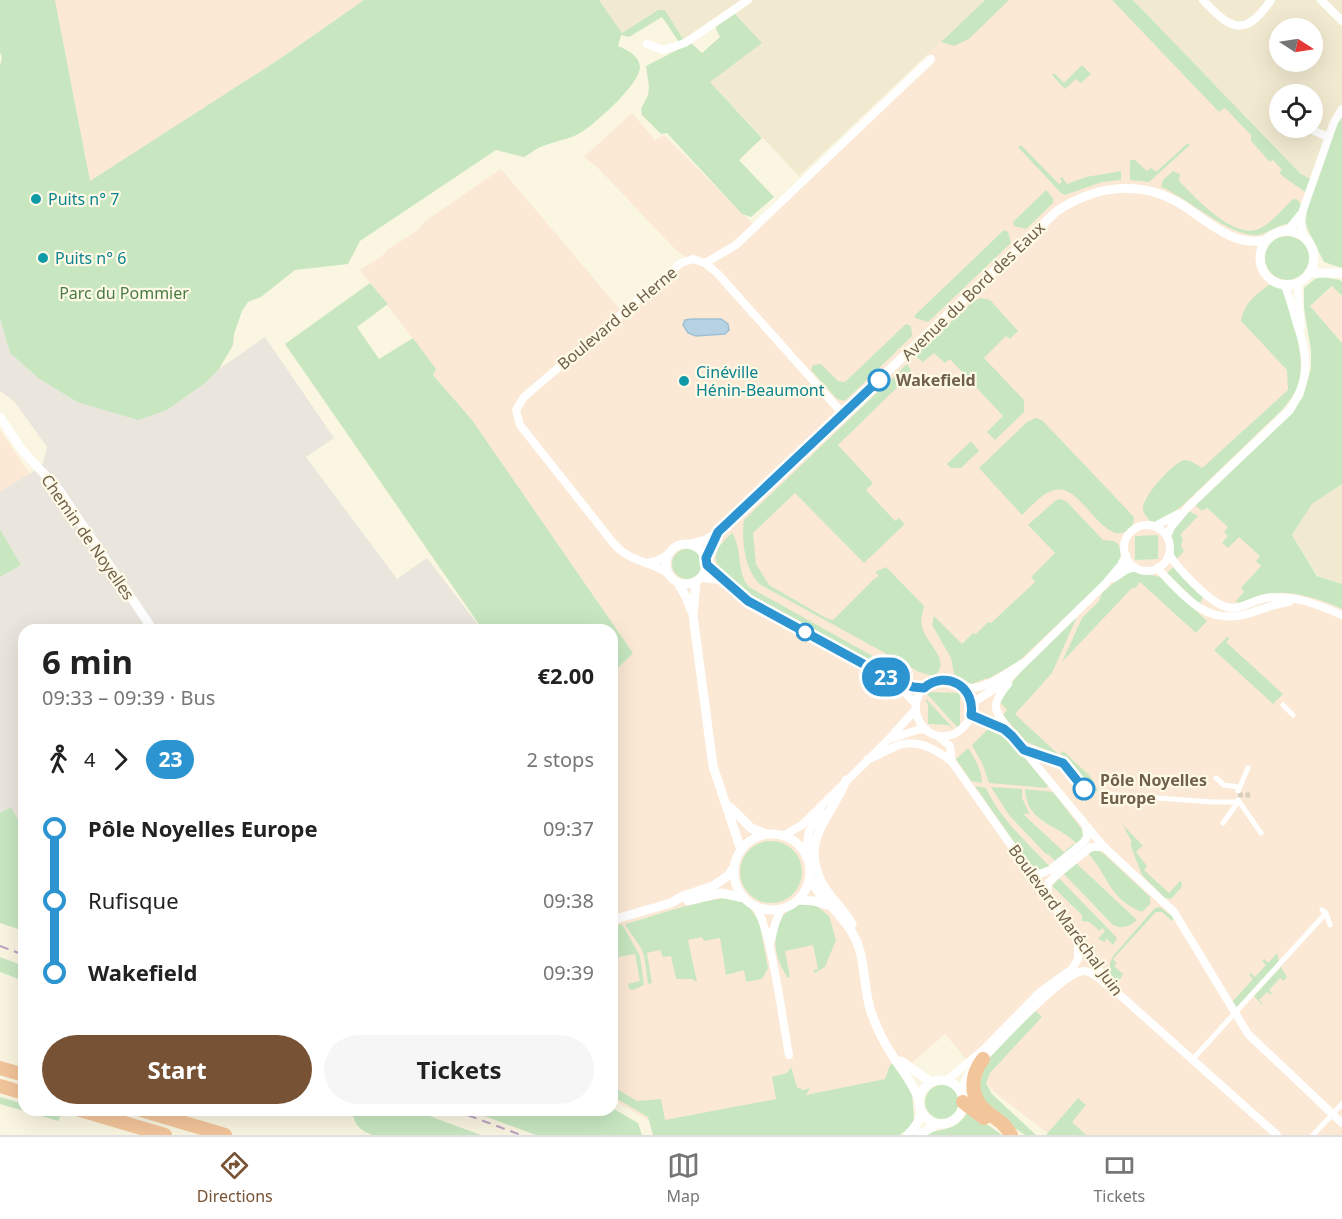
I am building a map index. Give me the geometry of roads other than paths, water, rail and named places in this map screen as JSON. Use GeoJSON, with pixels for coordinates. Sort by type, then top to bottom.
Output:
{"type":"FeatureCollection","features":[{"type":"Feature","properties":{"kind":"highway"},"geometry":{"type":"LineString","coordinates":[[983,1059],[976,1069],[973,1082],[976,1100],[986,1111],[1006,1125],[1011,1135]]}},
{"type":"Feature","properties":{"kind":"highway"},"geometry":{"type":"LineString","coordinates":[[0,1068],[18,1073]]}},
{"type":"Feature","properties":{"kind":"highway"},"geometry":{"type":"LineString","coordinates":[[0,1086],[18,1091]]}},
{"type":"Feature","properties":{"kind":"highway"},"geometry":{"type":"LineString","coordinates":[[962,1096],[993,1124],[1011,1135]]}},
{"type":"Feature","properties":{"kind":"highway"},"geometry":{"type":"LineString","coordinates":[[100,1116],[165,1135]]}},
{"type":"Feature","properties":{"kind":"highway"},"geometry":{"type":"LineString","coordinates":[[161,1116],[225,1135]]}},
{"type":"Feature","properties":{"kind":"street"},"geometry":{"type":"LineString","coordinates":[[647,44],[663,50],[685,43],[748,0]]}},
{"type":"Feature","properties":{"kind":"street"},"geometry":{"type":"LineString","coordinates":[[1203,0],[1221,19],[1240,25],[1253,22],[1270,0]]}},
{"type":"Feature","properties":{"kind":"street"},"geometry":{"type":"LineString","coordinates":[[1321,0],[1342,21]]}},
{"type":"Feature","properties":{"kind":"street","name":"Boulevard de Herne"},"geometry":{"type":"LineString","coordinates":[[669,574],[628,556],[614,544],[524,431],[517,420],[516,410],[524,397],[681,263],[693,259],[705,263],[736,245],[931,59]]}},
{"type":"Feature","properties":{"kind":"street"},"geometry":{"type":"LineString","coordinates":[[1303,236],[1301,223],[1304,210],[1334,122],[1342,109]]}},
{"type":"Feature","properties":{"kind":"street"},"geometry":{"type":"LineString","coordinates":[[1323,134],[1329,137]]}},
{"type":"Feature","properties":{"kind":"street","name":"Avenue du Bord des Eaux"},"geometry":{"type":"LineString","coordinates":[[690,544],[706,540],[718,532],[1057,211],[1076,198],[1111,188],[1143,189],[1174,200],[1209,225],[1238,239],[1260,255]]}},
{"type":"Feature","properties":{"kind":"street"},"geometry":{"type":"LineString","coordinates":[[1287,231],[1304,210]]}},
{"type":"Feature","properties":{"kind":"street"},"geometry":{"type":"LineString","coordinates":[[1314,256],[1309,273],[1299,282],[1285,285],[1275,282],[1266,274],[1260,262],[1260,255],[1267,240],[1277,233],[1287,231],[1303,236],[1309,242],[1314,256],[1324,265],[1339,272]]}},
{"type":"Feature","properties":{"kind":"street","name":"Avenue du Bord des Eaux"},"geometry":{"type":"LineString","coordinates":[[1238,239],[1267,240]]}},
{"type":"Feature","properties":{"kind":"street"},"geometry":{"type":"LineString","coordinates":[[705,263],[724,281],[843,414]]}},
{"type":"Feature","properties":{"kind":"street"},"geometry":{"type":"LineString","coordinates":[[1309,273],[1339,272]]}},
{"type":"Feature","properties":{"kind":"street"},"geometry":{"type":"LineString","coordinates":[[1299,282],[1302,338]]}},
{"type":"Feature","properties":{"kind":"street"},"geometry":{"type":"LineString","coordinates":[[1167,536],[1171,527],[1187,508],[1290,410],[1298,398],[1305,377],[1305,353],[1285,285]]}},
{"type":"Feature","properties":{"kind":"street","name":"Chemin de Noyelles"},"geometry":{"type":"LineString","coordinates":[[0,417],[22,450],[59,490],[149,624]]}},
{"type":"Feature","properties":{"kind":"street"},"geometry":{"type":"LineString","coordinates":[[889,678],[916,706],[918,719],[926,729],[937,735],[950,736],[958,732],[968,723],[978,700],[1004,683],[1105,584],[1121,565],[1126,555],[1126,540],[1129,533],[1142,525],[1155,526],[1187,508]]}},
{"type":"Feature","properties":{"kind":"street"},"geometry":{"type":"LineString","coordinates":[[1126,555],[1135,567],[1142,570],[1162,565],[1169,554],[1170,545],[1167,536],[1155,526]]}},
{"type":"Feature","properties":{"kind":"street","name":"Avenue du Bord des Eaux"},"geometry":{"type":"LineString","coordinates":[[706,561],[718,532]]}},
{"type":"Feature","properties":{"kind":"street"},"geometry":{"type":"LineString","coordinates":[[645,563],[656,561],[678,546],[690,544],[700,549],[706,561],[748,601],[889,678],[913,687],[924,688]]}},
{"type":"Feature","properties":{"kind":"street"},"geometry":{"type":"LineString","coordinates":[[669,554],[666,564],[669,574],[678,583],[693,615],[713,766],[741,850]]}},
{"type":"Feature","properties":{"kind":"street"},"geometry":{"type":"LineString","coordinates":[[1169,554],[1175,564],[1224,607],[1238,607],[1265,598],[1319,605],[1342,615]]}},
{"type":"Feature","properties":{"kind":"street"},"geometry":{"type":"LineString","coordinates":[[693,615],[699,580],[706,561]]}},
{"type":"Feature","properties":{"kind":"street"},"geometry":{"type":"LineString","coordinates":[[1105,584],[1126,570],[1135,567]]}},
{"type":"Feature","properties":{"kind":"street"},"geometry":{"type":"LineString","coordinates":[[1157,568],[1203,612],[1217,616],[1242,615],[1282,603],[1300,601]]}},
{"type":"Feature","properties":{"kind":"street"},"geometry":{"type":"LineString","coordinates":[[678,583],[689,584],[699,580],[727,582]]}},
{"type":"Feature","properties":{"kind":"street"},"geometry":{"type":"LineString","coordinates":[[783,836],[802,825],[889,739],[916,706],[924,688],[932,682],[944,679],[971,688],[977,687],[1023,663]]}},
{"type":"Feature","properties":{"kind":"street"},"geometry":{"type":"LineString","coordinates":[[1023,663],[997,697],[995,703],[998,717],[1104,847],[1174,912],[1248,1034],[1342,1123]]}},
{"type":"Feature","properties":{"kind":"street"},"geometry":{"type":"LineString","coordinates":[[962,685],[969,694],[972,710],[1012,736]]}},
{"type":"Feature","properties":{"kind":"street"},"geometry":{"type":"LineString","coordinates":[[1282,705],[1293,715]]}},
{"type":"Feature","properties":{"kind":"street"},"geometry":{"type":"LineString","coordinates":[[889,739],[926,729]]}},
{"type":"Feature","properties":{"kind":"street","name":"Boulevard Maréchal Juin"},"geometry":{"type":"LineString","coordinates":[[937,735],[950,746],[952,762]]}},
{"type":"Feature","properties":{"kind":"street","name":"Boulevard Maréchal Juin"},"geometry":{"type":"LineString","coordinates":[[868,759],[909,743],[931,747],[952,762],[1112,988],[1277,1135]]}},
{"type":"Feature","properties":{"kind":"street"},"geometry":{"type":"LineString","coordinates":[[1216,778],[1224,785],[1238,789],[1248,768]]}},
{"type":"Feature","properties":{"kind":"street"},"geometry":{"type":"LineString","coordinates":[[846,780],[840,796],[826,815],[818,832],[815,858],[822,884],[852,923],[871,1011],[892,1055],[912,1082],[922,1112],[928,1120],[937,1124]]}},
{"type":"Feature","properties":{"kind":"street"},"geometry":{"type":"LineString","coordinates":[[1102,794],[1212,802],[1238,801]]}},
{"type":"Feature","properties":{"kind":"street"},"geometry":{"type":"LineString","coordinates":[[805,854],[808,831],[829,798]]}},
{"type":"Feature","properties":{"kind":"street"},"geometry":{"type":"LineString","coordinates":[[725,801],[751,828],[783,836],[796,843],[805,854],[809,866],[809,878],[798,900],[782,909],[768,910],[755,906]]}},
{"type":"Feature","properties":{"kind":"street"},"geometry":{"type":"LineString","coordinates":[[1223,823],[1238,801]]}},
{"type":"Feature","properties":{"kind":"street"},"geometry":{"type":"LineString","coordinates":[[1238,801],[1261,833]]}},
{"type":"Feature","properties":{"kind":"street"},"geometry":{"type":"LineString","coordinates":[[1028,869],[1040,874],[1050,870],[1084,842],[1087,837],[1086,827]]}},
{"type":"Feature","properties":{"kind":"street"},"geometry":{"type":"LineString","coordinates":[[671,903],[682,896],[705,889],[723,880],[735,866],[741,850],[749,842],[769,834]]}},
{"type":"Feature","properties":{"kind":"street"},"geometry":{"type":"LineString","coordinates":[[1047,897],[1047,889],[1051,880],[1089,849],[1094,846],[1104,847]]}},
{"type":"Feature","properties":{"kind":"street"},"geometry":{"type":"LineString","coordinates":[[735,866],[735,883],[744,898],[760,912],[772,961],[789,1055]]}},
{"type":"Feature","properties":{"kind":"street"},"geometry":{"type":"LineString","coordinates":[[809,878],[855,938]]}},
{"type":"Feature","properties":{"kind":"street"},"geometry":{"type":"LineString","coordinates":[[618,918],[671,903],[684,903],[722,893],[744,898]]}},
{"type":"Feature","properties":{"kind":"street"},"geometry":{"type":"LineString","coordinates":[[798,900],[814,901],[830,906]]}},
{"type":"Feature","properties":{"kind":"street"},"geometry":{"type":"LineString","coordinates":[[769,949],[774,924],[782,909]]}},
{"type":"Feature","properties":{"kind":"street"},"geometry":{"type":"LineString","coordinates":[[1192,1060],[1324,911],[1330,925]]}},
{"type":"Feature","properties":{"kind":"street"},"geometry":{"type":"LineString","coordinates":[[919,1100],[923,1090],[931,1082],[947,1080],[983,1050],[1040,993],[1072,969],[1078,959],[1078,940]]}},
{"type":"Feature","properties":{"kind":"street"},"geometry":{"type":"LineString","coordinates":[[919,1135],[937,1124],[948,1123],[957,1117],[968,1074],[1057,986],[1083,971],[1091,973],[1112,988]]}},
{"type":"Feature","properties":{"kind":"street"},"geometry":{"type":"LineString","coordinates":[[892,1055],[931,1082]]}},
{"type":"Feature","properties":{"kind":"street"},"geometry":{"type":"LineString","coordinates":[[947,1080],[962,1096]]}},
{"type":"Feature","properties":{"kind":"street"},"geometry":{"type":"LineString","coordinates":[[1313,1135],[1342,1104]]}},
{"type":"Feature","properties":{"kind":"street"},"geometry":{"type":"LineString","coordinates":[[908,1135],[917,1124],[922,1112]]}},
{"type":"Feature","properties":{"kind":"water"},"geometry":{"type":"Polygon","coordinates":[[[721,319],[728,324],[729,330],[725,334],[696,336],[688,333],[683,325],[685,320],[721,319]]]}},
{"type":"Feature","properties":{"kind":"tunnel"},"geometry":{"type":"LineString","coordinates":[[1238,795],[1250,795]]}},
{"type":"Feature","properties":{"kind":"railway"},"geometry":{"type":"LineString","coordinates":[[0,946],[18,953]]}},
{"type":"Feature","properties":{"kind":"railway"},"geometry":{"type":"LineString","coordinates":[[470,1116],[521,1135]]}},
{"type":"Feature","properties":{"kind":"place","name":"Puits n° 7"},"geometry":{"type":"Point","coordinates":[36,199]}},
{"type":"Feature","properties":{"kind":"place","name":"Puits n° 6"},"geometry":{"type":"Point","coordinates":[43,258]}},
{"type":"Feature","properties":{"kind":"place","name":"Wakefield"},"geometry":{"type":"Point","coordinates":[879,380]}},
{"type":"Feature","properties":{"kind":"place","name":"Cinéville Hénin-Beaumont"},"geometry":{"type":"Point","coordinates":[684,381]}},
{"type":"Feature","properties":{"kind":"place","name":"Pôle Noyelles Europe"},"geometry":{"type":"Point","coordinates":[1084,789]}},
{"type":"Feature","properties":{"kind":"park label","name":"Parc du Pommier"},"geometry":{"type":"Point","coordinates":[124,293]}}]}
